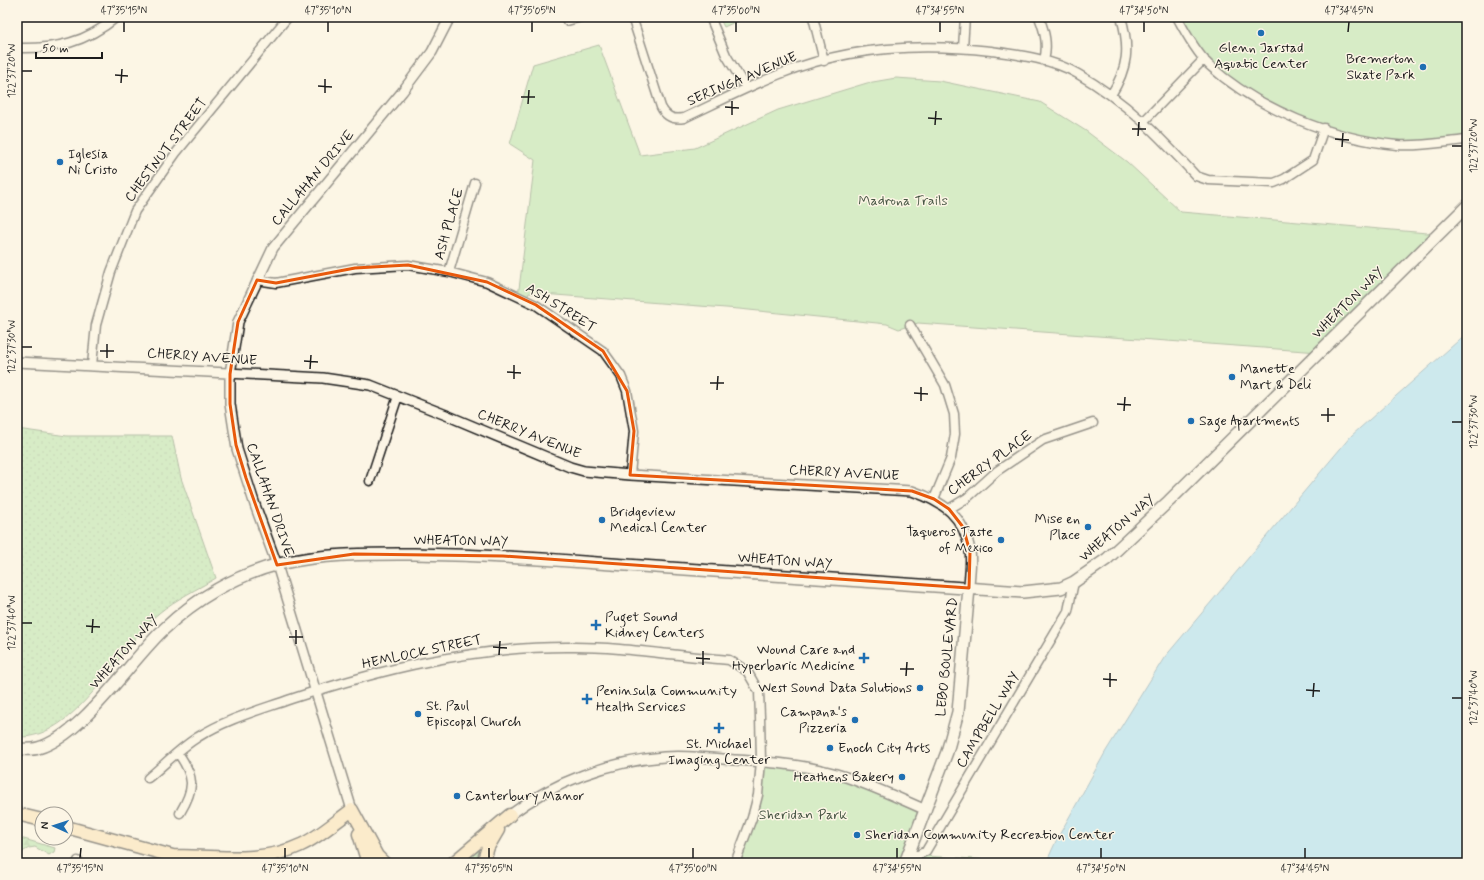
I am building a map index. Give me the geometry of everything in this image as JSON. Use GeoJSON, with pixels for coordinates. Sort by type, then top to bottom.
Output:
{"type":"FeatureCollection","features":[{"type":"Feature","properties":{"kind":"main road","name":"WHEATON WAY"},"geometry":{"type":"LineString","coordinates":[[17,749],[39,748],[58,739],[99,702],[164,629],[210,593],[244,576],[277,565],[314,558],[354,554],[503,556],[1036,592],[1061,588],[1074,582],[1107,559],[1169,501],[1467,206]]}},
{"type":"Feature","properties":{"kind":"main road","name":"LEBO BOULEVARD"},"geometry":{"type":"LineString","coordinates":[[907,859],[947,752],[958,712],[969,588]]}},
{"type":"Feature","properties":{"kind":"main road"},"geometry":{"type":"LineString","coordinates":[[174,859],[252,857],[277,854],[307,842],[352,810]]}},
{"type":"Feature","properties":{"kind":"main road"},"geometry":{"type":"LineString","coordinates":[[352,810],[368,863]]}},
{"type":"Feature","properties":{"kind":"main road"},"geometry":{"type":"LineString","coordinates":[[352,810],[377,856],[384,863]]}},
{"type":"Feature","properties":{"kind":"main road"},"geometry":{"type":"LineString","coordinates":[[17,814],[34,818]]}},
{"type":"Feature","properties":{"kind":"main road"},"geometry":{"type":"LineString","coordinates":[[453,863],[510,816]]}},
{"type":"Feature","properties":{"kind":"main road"},"geometry":{"type":"LineString","coordinates":[[483,863],[494,835],[510,816]]}},
{"type":"Feature","properties":{"kind":"main road"},"geometry":{"type":"LineString","coordinates":[[74,829],[136,845],[174,859],[200,863]]}},
{"type":"Feature","properties":{"kind":"street"},"geometry":{"type":"LineString","coordinates":[[17,48],[40,49],[67,45],[98,31],[117,17]]}},
{"type":"Feature","properties":{"kind":"street","name":"CHESTNUT STREET"},"geometry":{"type":"LineString","coordinates":[[92,365],[96,325],[111,272],[135,211],[176,153],[288,17]]}},
{"type":"Feature","properties":{"kind":"street","name":"CALLAHAN DRIVE"},"geometry":{"type":"LineString","coordinates":[[352,810],[317,691],[277,565],[255,505],[236,445],[230,404],[230,374],[238,322],[256,280],[273,248],[402,92],[432,53],[450,17]]}},
{"type":"Feature","properties":{"kind":"street"},"geometry":{"type":"LineString","coordinates":[[567,22],[581,17]]}},
{"type":"Feature","properties":{"kind":"street","name":"SERINGA AVENUE"},"geometry":{"type":"LineString","coordinates":[[632,17],[661,107],[664,113],[673,118],[684,118],[781,73],[824,61],[859,53],[905,48],[963,48],[1021,55],[1044,61],[1078,74],[1111,95],[1144,121],[1200,178],[1208,180],[1274,183],[1284,179],[1313,160],[1324,128]]}},
{"type":"Feature","properties":{"kind":"street"},"geometry":{"type":"LineString","coordinates":[[710,17],[726,55],[746,88]]}},
{"type":"Feature","properties":{"kind":"street"},"geometry":{"type":"LineString","coordinates":[[813,17],[824,61]]}},
{"type":"Feature","properties":{"kind":"street"},"geometry":{"type":"LineString","coordinates":[[963,48],[965,17]]}},
{"type":"Feature","properties":{"kind":"street"},"geometry":{"type":"LineString","coordinates":[[1039,17],[1047,44],[1044,61]]}},
{"type":"Feature","properties":{"kind":"street"},"geometry":{"type":"LineString","coordinates":[[1111,95],[1121,75],[1126,58],[1127,36],[1121,17]]}},
{"type":"Feature","properties":{"kind":"street"},"geometry":{"type":"LineString","coordinates":[[1177,17],[1204,59],[1251,97],[1275,110],[1324,128],[1397,145],[1467,140]]}},
{"type":"Feature","properties":{"kind":"street"},"geometry":{"type":"LineString","coordinates":[[1144,121],[1204,59]]}},
{"type":"Feature","properties":{"kind":"street","name":"ASH PLACE"},"geometry":{"type":"LineString","coordinates":[[449,272],[475,183]]}},
{"type":"Feature","properties":{"kind":"street","name":"ASH STREET"},"geometry":{"type":"LineString","coordinates":[[256,280],[276,283],[355,268],[408,265],[449,272],[487,282],[536,305],[603,351],[621,376],[627,391],[634,430],[630,475]]}},
{"type":"Feature","properties":{"kind":"street"},"geometry":{"type":"LineString","coordinates":[[910,325],[945,385],[954,414],[955,434],[952,451],[946,472],[934,499]]}},
{"type":"Feature","properties":{"kind":"street","name":"CHERRY AVENUE"},"geometry":{"type":"LineString","coordinates":[[17,362],[323,378],[370,386],[398,396],[570,467],[584,471],[912,491],[934,499],[949,509],[963,527],[970,552],[969,588]]}},
{"type":"Feature","properties":{"kind":"street"},"geometry":{"type":"LineString","coordinates":[[370,481],[398,396]]}},
{"type":"Feature","properties":{"kind":"street","name":"CHERRY PLACE"},"geometry":{"type":"LineString","coordinates":[[949,509],[967,498],[997,472],[1043,440],[1093,423]]}},
{"type":"Feature","properties":{"kind":"street","name":"CAMPBELL WAY"},"geometry":{"type":"LineString","coordinates":[[907,859],[926,851],[1068,611],[1074,582]]}},
{"type":"Feature","properties":{"kind":"street","name":"HEMLOCK STREET"},"geometry":{"type":"LineString","coordinates":[[148,778],[198,737],[240,716],[383,671],[469,653],[526,648],[579,647],[729,660],[746,671],[759,692],[762,761]]}},
{"type":"Feature","properties":{"kind":"street"},"geometry":{"type":"LineString","coordinates":[[178,752],[190,771],[191,783],[190,797],[180,813]]}},
{"type":"Feature","properties":{"kind":"street"},"geometry":{"type":"LineString","coordinates":[[510,816],[534,798],[573,779],[606,768],[637,761],[679,757],[762,761],[797,765],[837,774],[926,810]]}},
{"type":"Feature","properties":{"kind":"street"},"geometry":{"type":"LineString","coordinates":[[734,863],[752,818],[762,761]]}},
{"type":"Feature","properties":{"kind":"highlighted area"},"geometry":{"type":"Polygon","coordinates":[[[408,265],[487,282],[536,305],[603,351],[627,391],[634,431],[630,475],[912,491],[934,499],[949,509],[963,527],[970,552],[969,588],[503,556],[354,554],[277,565],[246,478],[236,445],[230,404],[230,374],[238,322],[257,280],[276,283],[355,268],[408,265]]]}},
{"type":"Feature","properties":{"kind":"green space"},"geometry":{"type":"Polygon","coordinates":[[[719,17],[746,17],[724,27],[719,17]]]}},
{"type":"Feature","properties":{"kind":"green space"},"geometry":{"type":"Polygon","coordinates":[[[1177,17],[1467,17],[1467,140],[1412,145],[1342,134],[1275,110],[1209,65],[1177,17]]]}},
{"type":"Feature","properties":{"kind":"green space","name":"Madrona Trails"},"geometry":{"type":"Polygon","coordinates":[[[599,45],[640,155],[695,148],[778,110],[867,83],[896,78],[940,81],[1040,102],[1086,131],[1127,162],[1181,212],[1439,234],[1319,352],[918,323],[899,329],[887,324],[739,309],[529,293],[526,300],[518,297],[535,160],[510,144],[533,64],[599,45]]]}},
{"type":"Feature","properties":{"kind":"green space"},"geometry":{"type":"Polygon","coordinates":[[[17,429],[67,436],[172,436],[181,478],[216,578],[159,613],[128,647],[96,689],[78,708],[59,724],[39,734],[17,737],[17,429]]]}},
{"type":"Feature","properties":{"kind":"green space","name":"Sheridan Park"},"geometry":{"type":"Polygon","coordinates":[[[761,761],[809,767],[926,810],[909,855],[1038,863],[735,863],[745,840],[761,761]]]}},
{"type":"Feature","properties":{"kind":"green space"},"geometry":{"type":"Polygon","coordinates":[[[17,837],[34,842],[34,846],[48,846],[55,848],[54,852],[49,855],[35,847],[29,848],[17,855],[17,837]]]}},
{"type":"Feature","properties":{"kind":"green space"},"geometry":{"type":"Polygon","coordinates":[[[483,843],[475,863],[460,863],[483,843]]]}},
{"type":"Feature","properties":{"kind":"water"},"geometry":{"type":"Polygon","coordinates":[[[1467,333],[1467,863],[1046,863],[1057,839],[1106,751],[1164,658],[1351,436],[1467,333]]]}},
{"type":"Feature","properties":{"kind":"place","name":"Glenn Jarstad Aquatic Center"},"geometry":{"type":"Point","coordinates":[1261,33]}},
{"type":"Feature","properties":{"kind":"place","name":"Bremerton Skate Park"},"geometry":{"type":"Point","coordinates":[1423,67]}},
{"type":"Feature","properties":{"kind":"place","name":"Iglesia Ni Cristo"},"geometry":{"type":"Point","coordinates":[60,162]}},
{"type":"Feature","properties":{"kind":"place","name":"Manette Mart & Deli"},"geometry":{"type":"Point","coordinates":[1232,377]}},
{"type":"Feature","properties":{"kind":"place","name":"Sage Apartments"},"geometry":{"type":"Point","coordinates":[1191,421]}},
{"type":"Feature","properties":{"kind":"place","name":"Bridgeview Medical Center"},"geometry":{"type":"Point","coordinates":[602,520]}},
{"type":"Feature","properties":{"kind":"place","name":"Mise en Place"},"geometry":{"type":"Point","coordinates":[1088,527]}},
{"type":"Feature","properties":{"kind":"place","name":"Taqueros Taste of Mexico"},"geometry":{"type":"Point","coordinates":[1001,540]}},
{"type":"Feature","properties":{"kind":"place","name":"Puget Sound Kidney Centers"},"geometry":{"type":"Point","coordinates":[596,625]}},
{"type":"Feature","properties":{"kind":"place","name":"Wound Care and Hyperbaric Medicine"},"geometry":{"type":"Point","coordinates":[864,658]}},
{"type":"Feature","properties":{"kind":"place","name":"West Sound Data Solutions"},"geometry":{"type":"Point","coordinates":[920,688]}},
{"type":"Feature","properties":{"kind":"place","name":"Peninsula Community Health Services"},"geometry":{"type":"Point","coordinates":[587,699]}},
{"type":"Feature","properties":{"kind":"place","name":"St. Paul Episcopal Church"},"geometry":{"type":"Point","coordinates":[418,714]}},
{"type":"Feature","properties":{"kind":"place","name":"Campana's Pizzeria"},"geometry":{"type":"Point","coordinates":[855,720]}},
{"type":"Feature","properties":{"kind":"place","name":"St. Michael Imaging Center"},"geometry":{"type":"Point","coordinates":[719,728]}},
{"type":"Feature","properties":{"kind":"place","name":"Enoch City Arts"},"geometry":{"type":"Point","coordinates":[830,748]}},
{"type":"Feature","properties":{"kind":"place","name":"Heathens Bakery"},"geometry":{"type":"Point","coordinates":[902,777]}},
{"type":"Feature","properties":{"kind":"place","name":"Canterbury Manor"},"geometry":{"type":"Point","coordinates":[457,796]}},
{"type":"Feature","properties":{"kind":"place","name":"Sheridan Community Recreation Center"},"geometry":{"type":"Point","coordinates":[857,835]}}]}
